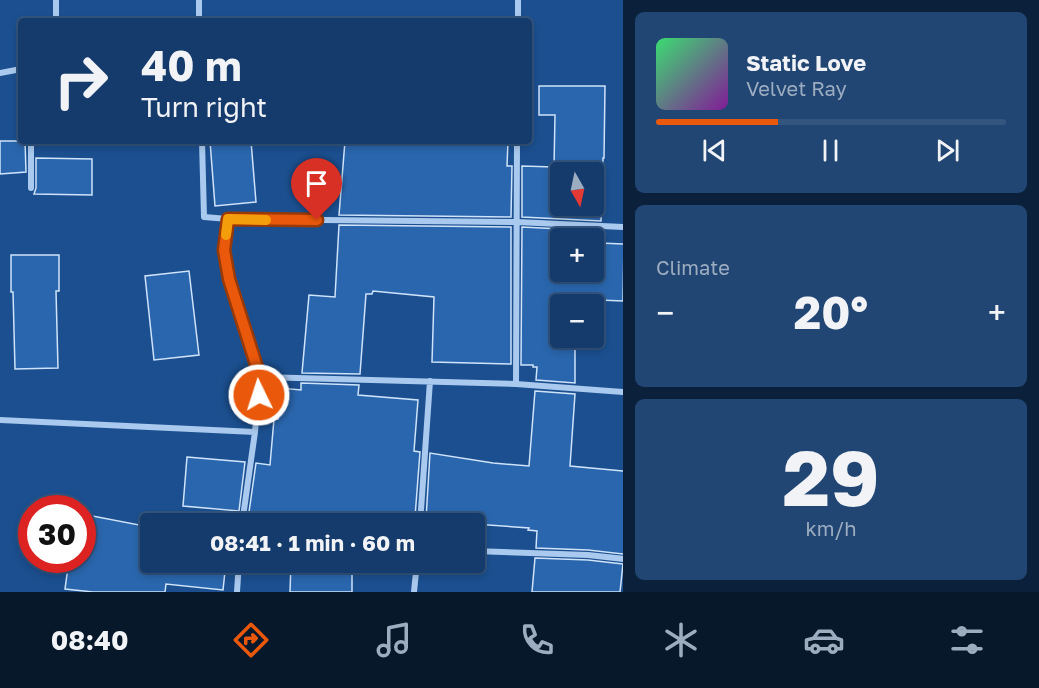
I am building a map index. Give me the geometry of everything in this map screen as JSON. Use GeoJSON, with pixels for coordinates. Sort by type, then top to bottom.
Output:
{"type":"FeatureCollection","features":[{"type":"Feature","properties":{"kind":"street"},"geometry":{"type":"LineString","coordinates":[[56,0],[56,18]]}},
{"type":"Feature","properties":{"kind":"street"},"geometry":{"type":"LineString","coordinates":[[199,0],[199,18]]}},
{"type":"Feature","properties":{"kind":"street"},"geometry":{"type":"LineString","coordinates":[[518,0],[518,18]]}},
{"type":"Feature","properties":{"kind":"street"},"geometry":{"type":"LineString","coordinates":[[0,73],[18,70]]}},
{"type":"Feature","properties":{"kind":"street"},"geometry":{"type":"LineString","coordinates":[[31,144],[31,188]]}},
{"type":"Feature","properties":{"kind":"street"},"geometry":{"type":"LineString","coordinates":[[202,144],[204,217],[517,222],[623,227]]}},
{"type":"Feature","properties":{"kind":"street"},"geometry":{"type":"LineString","coordinates":[[516,384],[517,144]]}},
{"type":"Feature","properties":{"kind":"street"},"geometry":{"type":"LineString","coordinates":[[228,219],[224,250],[229,279],[260,377],[244,513]]}},
{"type":"Feature","properties":{"kind":"street"},"geometry":{"type":"LineString","coordinates":[[260,377],[516,384],[623,392]]}},
{"type":"Feature","properties":{"kind":"street"},"geometry":{"type":"LineString","coordinates":[[421,513],[430,381]]}},
{"type":"Feature","properties":{"kind":"street"},"geometry":{"type":"LineString","coordinates":[[0,420],[255,432]]}},
{"type":"Feature","properties":{"kind":"street"},"geometry":{"type":"LineString","coordinates":[[485,551],[588,555],[623,559]]}},
{"type":"Feature","properties":{"kind":"street"},"geometry":{"type":"LineString","coordinates":[[237,592],[238,573]]}},
{"type":"Feature","properties":{"kind":"street"},"geometry":{"type":"LineString","coordinates":[[414,592],[416,573]]}},
{"type":"Feature","properties":{"kind":"building"},"geometry":{"type":"Polygon","coordinates":[[[539,86],[605,86],[603,162],[554,162],[555,115],[539,115],[539,86]]]}},
{"type":"Feature","properties":{"kind":"building"},"geometry":{"type":"Polygon","coordinates":[[[0,141],[18,141],[18,144],[25,144],[26,172],[0,174],[0,141]]]}},
{"type":"Feature","properties":{"kind":"building"},"geometry":{"type":"Polygon","coordinates":[[[210,144],[251,144],[256,202],[215,206],[210,144]]]}},
{"type":"Feature","properties":{"kind":"building"},"geometry":{"type":"Polygon","coordinates":[[[345,144],[508,144],[507,166],[512,166],[511,217],[339,215],[345,144]]]}},
{"type":"Feature","properties":{"kind":"building"},"geometry":{"type":"Polygon","coordinates":[[[36,158],[92,159],[92,195],[34,194],[36,158]]]}},
{"type":"Feature","properties":{"kind":"building"},"geometry":{"type":"Polygon","coordinates":[[[522,166],[550,167],[550,216],[601,216],[601,221],[522,217],[522,166]]]}},
{"type":"Feature","properties":{"kind":"building"},"geometry":{"type":"Polygon","coordinates":[[[339,225],[511,227],[511,364],[432,362],[434,297],[373,291],[372,294],[366,294],[360,374],[302,373],[309,295],[335,297],[339,225]]]}},
{"type":"Feature","properties":{"kind":"building"},"geometry":{"type":"Polygon","coordinates":[[[522,227],[550,228],[550,282],[604,282],[604,243],[623,244],[623,301],[604,300],[604,294],[550,294],[550,348],[575,348],[575,383],[536,380],[537,367],[533,365],[521,365],[522,227]]]}},
{"type":"Feature","properties":{"kind":"building"},"geometry":{"type":"Polygon","coordinates":[[[11,255],[59,255],[59,291],[56,291],[58,368],[15,369],[11,255]]]}},
{"type":"Feature","properties":{"kind":"building"},"geometry":{"type":"Polygon","coordinates":[[[189,271],[199,355],[154,360],[145,276],[189,271]]]}},
{"type":"Feature","properties":{"kind":"building"},"geometry":{"type":"Polygon","coordinates":[[[301,383],[359,385],[358,395],[418,400],[414,451],[420,452],[415,513],[249,512],[256,463],[270,465],[274,419],[278,419],[280,388],[301,390],[301,383]]]}},
{"type":"Feature","properties":{"kind":"building"},"geometry":{"type":"Polygon","coordinates":[[[535,391],[575,394],[570,466],[623,471],[623,554],[536,548],[537,531],[528,530],[529,528],[485,525],[485,513],[426,513],[430,453],[529,466],[535,391]]]}},
{"type":"Feature","properties":{"kind":"building"},"geometry":{"type":"Polygon","coordinates":[[[187,457],[245,462],[239,511],[183,506],[187,457]]]}},
{"type":"Feature","properties":{"kind":"building"},"geometry":{"type":"Polygon","coordinates":[[[96,517],[140,525],[140,573],[225,573],[223,590],[166,584],[165,592],[93,592],[65,589],[67,573],[96,573],[96,517]]]}},
{"type":"Feature","properties":{"kind":"building"},"geometry":{"type":"Polygon","coordinates":[[[535,558],[623,564],[620,592],[532,592],[535,558]]]}},
{"type":"Feature","properties":{"kind":"building"},"geometry":{"type":"Polygon","coordinates":[[[291,573],[352,573],[352,592],[290,592],[291,573]]]}},
{"type":"Feature","properties":{"kind":"slow traffic"},"geometry":{"type":"LineString","coordinates":[[226,235],[228,219],[266,220]]}},
{"type":"Feature","properties":{"kind":"route"},"geometry":{"type":"LineString","coordinates":[[259,395],[260,377],[229,279],[224,250],[228,219],[317,220]]}}]}
